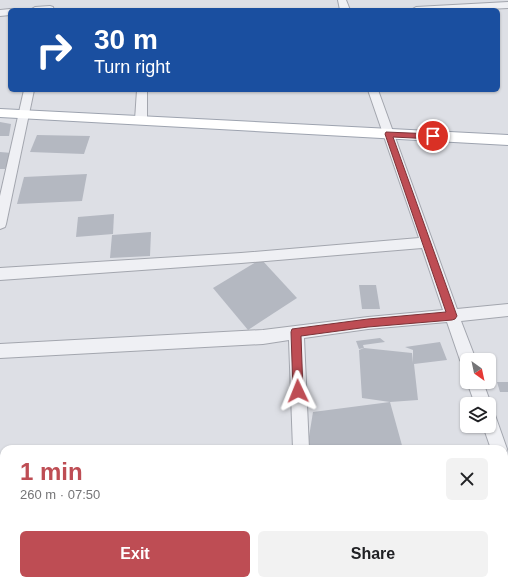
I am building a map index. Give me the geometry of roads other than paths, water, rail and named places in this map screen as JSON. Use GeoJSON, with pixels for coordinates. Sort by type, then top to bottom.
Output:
{"type":"FeatureCollection","features":[{"type":"Feature","properties":{"kind":"main road"},"geometry":{"type":"LineString","coordinates":[[0,113],[508,140]]}},
{"type":"Feature","properties":{"kind":"street"},"geometry":{"type":"LineString","coordinates":[[453,8],[508,5]]}},
{"type":"Feature","properties":{"kind":"street"},"geometry":{"type":"LineString","coordinates":[[0,224],[28,92]]}},
{"type":"Feature","properties":{"kind":"street"},"geometry":{"type":"LineString","coordinates":[[141,120],[142,92]]}},
{"type":"Feature","properties":{"kind":"street"},"geometry":{"type":"LineString","coordinates":[[374,92],[465,353]]}},
{"type":"Feature","properties":{"kind":"street"},"geometry":{"type":"LineString","coordinates":[[0,274],[426,243]]}},
{"type":"Feature","properties":{"kind":"street"},"geometry":{"type":"LineString","coordinates":[[0,351],[263,337],[368,323],[508,310]]}},
{"type":"Feature","properties":{"kind":"street"},"geometry":{"type":"LineString","coordinates":[[296,332],[301,445]]}},
{"type":"Feature","properties":{"kind":"street"},"geometry":{"type":"LineString","coordinates":[[493,433],[498,445]]}}]}
